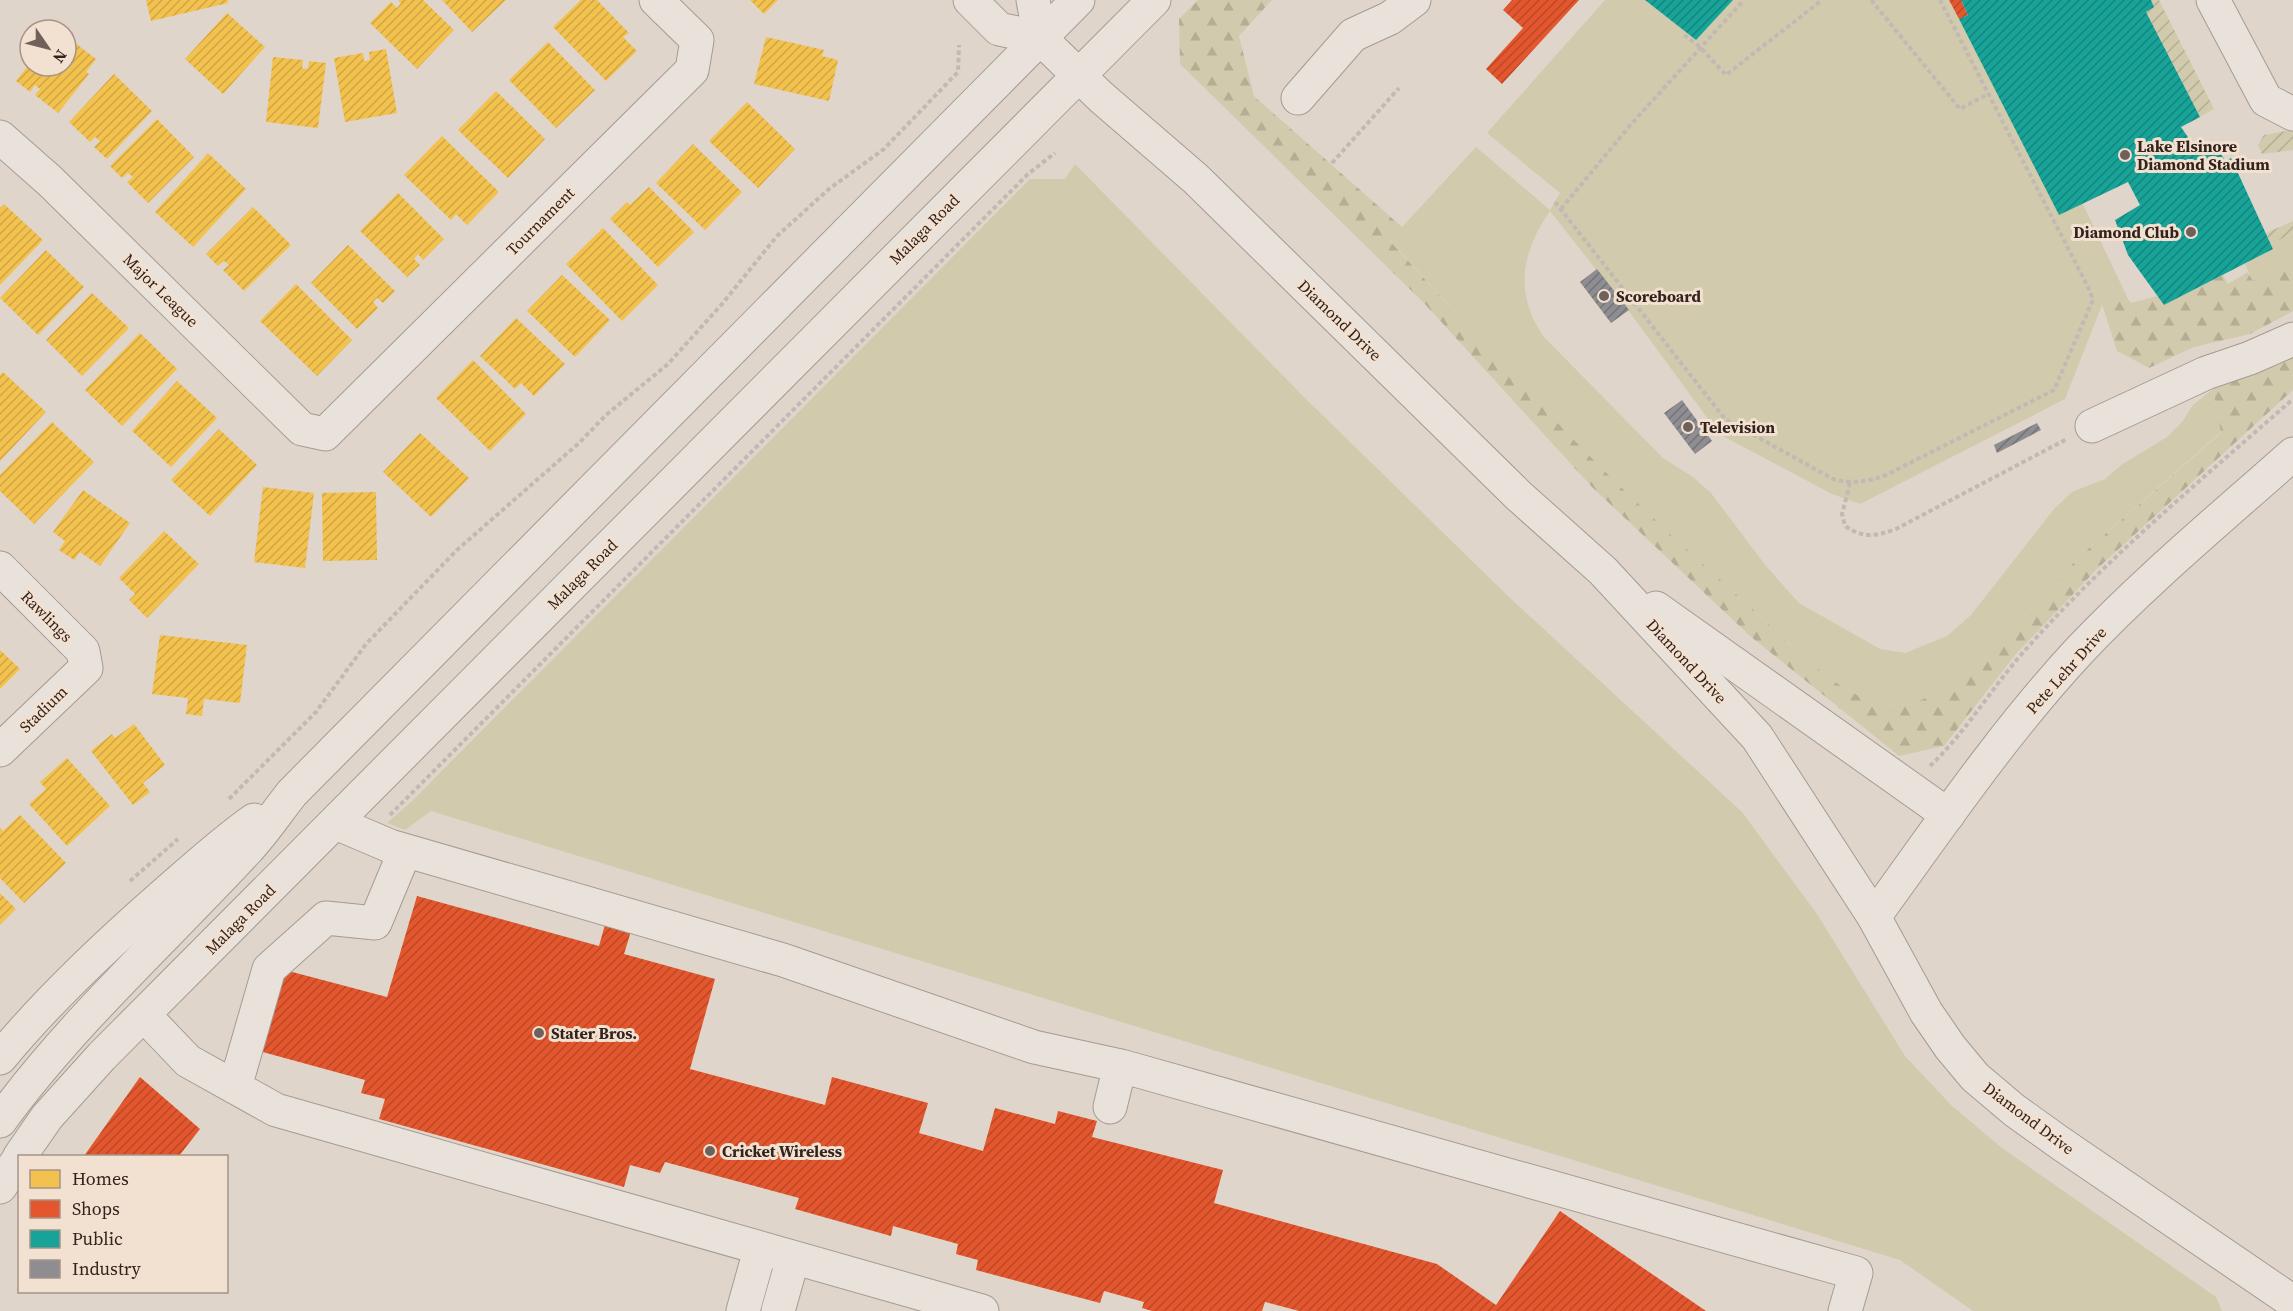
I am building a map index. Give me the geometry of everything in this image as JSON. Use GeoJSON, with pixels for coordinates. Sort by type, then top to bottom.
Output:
{"type":"FeatureCollection","features":[{"type":"Feature","properties":{"kind":"street","name":"Tournament"},"geometry":{"type":"LineString","coordinates":[[325,434],[692,70],[697,40],[656,0]]}},
{"type":"Feature","properties":{"kind":"street","name":"Diamond Drive"},"geometry":{"type":"LineString","coordinates":[[970,0],[999,28],[1040,38],[1196,179],[1519,496],[1603,571],[1757,737],[1874,917],[1926,1012],[1950,1047],[1975,1077],[2042,1130],[2284,1295]]}},
{"type":"Feature","properties":{"kind":"street"},"geometry":{"type":"LineString","coordinates":[[1033,0],[1040,38]]}},
{"type":"Feature","properties":{"kind":"street"},"geometry":{"type":"LineString","coordinates":[[0,1121],[26,1085],[117,985],[248,849],[292,793],[1078,0]]}},
{"type":"Feature","properties":{"kind":"street","name":"Malaga Road"},"geometry":{"type":"LineString","coordinates":[[21,1155],[47,1117],[102,1056],[1154,0]]}},
{"type":"Feature","properties":{"kind":"street"},"geometry":{"type":"LineString","coordinates":[[1298,98],[1353,35],[1390,18],[1414,0]]}},
{"type":"Feature","properties":{"kind":"street"},"geometry":{"type":"LineString","coordinates":[[2213,0],[2266,100],[2293,114]]}},
{"type":"Feature","properties":{"kind":"street","name":"Major League"},"geometry":{"type":"LineString","coordinates":[[0,137],[50,181],[302,429],[325,434]]}},
{"type":"Feature","properties":{"kind":"street"},"geometry":{"type":"LineString","coordinates":[[2092,426],[2206,373],[2250,358],[2293,339]]}},
{"type":"Feature","properties":{"kind":"street","name":"Pete Lehr Drive"},"geometry":{"type":"LineString","coordinates":[[1874,917],[2002,741],[2080,651],[2177,557],[2293,454]]}},
{"type":"Feature","properties":{"kind":"street","name":"Rawlings"},"geometry":{"type":"LineString","coordinates":[[0,568],[82,651],[86,668]]}},
{"type":"Feature","properties":{"kind":"street"},"geometry":{"type":"LineString","coordinates":[[1603,571],[1948,815]]}},
{"type":"Feature","properties":{"kind":"street","name":"Stadium"},"geometry":{"type":"LineString","coordinates":[[0,750],[86,668]]}},
{"type":"Feature","properties":{"kind":"street"},"geometry":{"type":"LineString","coordinates":[[0,1058],[30,1023],[100,951],[226,840],[292,793]]}},
{"type":"Feature","properties":{"kind":"street"},"geometry":{"type":"LineString","coordinates":[[336,823],[405,851],[783,960],[1034,1047],[1120,1066],[1856,1273],[1845,1311]]}},
{"type":"Feature","properties":{"kind":"street"},"geometry":{"type":"LineString","coordinates":[[235,1087],[269,969],[326,918],[375,923],[405,851]]}},
{"type":"Feature","properties":{"kind":"street"},"geometry":{"type":"LineString","coordinates":[[144,1015],[188,1061],[276,1110],[760,1250],[982,1311]]}},
{"type":"Feature","properties":{"kind":"street"},"geometry":{"type":"LineString","coordinates":[[1110,1107],[1120,1066]]}},
{"type":"Feature","properties":{"kind":"street","name":"Malaga Road"},"geometry":{"type":"LineString","coordinates":[[0,1187],[18,1160]]}},
{"type":"Feature","properties":{"kind":"street"},"geometry":{"type":"LineString","coordinates":[[743,1311],[760,1250]]}},
{"type":"Feature","properties":{"kind":"street"},"geometry":{"type":"LineString","coordinates":[[778,1311],[793,1258]]}},
{"type":"Feature","properties":{"kind":"path"},"geometry":{"type":"LineString","coordinates":[[1561,209],[1700,47],[1744,0]]}},
{"type":"Feature","properties":{"kind":"path"},"geometry":{"type":"LineString","coordinates":[[1684,35],[1700,47],[1726,75],[1822,0]]}},
{"type":"Feature","properties":{"kind":"path"},"geometry":{"type":"LineString","coordinates":[[1871,0],[1960,109],[1988,94]]}},
{"type":"Feature","properties":{"kind":"path"},"geometry":{"type":"LineString","coordinates":[[1555,202],[1725,419],[1816,472],[1850,483],[1869,481],[1886,475],[2054,390],[2093,300],[2053,217],[1940,0]]}},
{"type":"Feature","properties":{"kind":"path"},"geometry":{"type":"LineString","coordinates":[[227,800],[316,712],[366,644],[457,550],[579,443],[606,415],[668,364],[722,304],[777,236],[829,189],[884,149],[958,72],[959,45]]}},
{"type":"Feature","properties":{"kind":"path"},"geometry":{"type":"LineString","coordinates":[[1332,163],[1399,88]]}},
{"type":"Feature","properties":{"kind":"path"},"geometry":{"type":"LineString","coordinates":[[389,815],[1028,174],[1055,153]]}},
{"type":"Feature","properties":{"kind":"path"},"geometry":{"type":"LineString","coordinates":[[1925,770],[1948,749],[2020,656],[2101,571],[2293,399]]}},
{"type":"Feature","properties":{"kind":"path"},"geometry":{"type":"LineString","coordinates":[[1850,483],[1842,514],[1845,526],[1866,537],[1878,535],[1896,529],[2092,426]]}},
{"type":"Feature","properties":{"kind":"path"},"geometry":{"type":"LineString","coordinates":[[122,888],[181,836]]}},
{"type":"Feature","properties":{"kind":"green space"},"geometry":{"type":"Polygon","coordinates":[[[1198,0],[1272,0],[1239,36],[1254,96],[1402,227],[1390,241],[1525,389],[1614,480],[1805,658],[1837,683],[1873,702],[1885,705],[1911,703],[1924,699],[1970,674],[2079,557],[2221,433],[2213,389],[2293,354],[2293,390],[2097,569],[2016,654],[1944,746],[1899,756],[1750,636],[1592,487],[1423,302],[1180,64],[1179,19],[1198,0]]]}},
{"type":"Feature","properties":{"kind":"green space"},"geometry":{"type":"Polygon","coordinates":[[[1605,0],[1645,0],[1696,40],[1733,0],[1949,0],[2059,214],[2082,202],[2128,299],[2102,305],[2065,399],[1860,504],[1832,494],[1719,434],[1628,310],[1550,211],[1533,242],[1527,258],[1525,274],[1528,305],[1544,337],[1663,458],[1693,477],[1711,493],[1766,566],[1799,603],[1880,649],[1905,653],[1947,636],[1971,615],[2054,509],[2072,492],[2105,479],[2121,465],[2167,437],[2182,422],[2193,405],[2213,389],[2221,432],[2079,557],[1970,674],[1924,699],[1898,705],[1873,702],[1837,683],[1805,658],[1591,459],[1390,240],[1476,147],[1550,210],[1560,193],[1487,133],[1605,0]]]}},
{"type":"Feature","properties":{"kind":"green space"},"geometry":{"type":"Polygon","coordinates":[[[2151,0],[2159,0],[2214,109],[2200,117],[2146,12],[2154,7],[2151,0]]]}},
{"type":"Feature","properties":{"kind":"green space"},"geometry":{"type":"Polygon","coordinates":[[[2293,131],[2293,150],[2262,154],[2258,145],[2264,135],[2293,131]]]}},
{"type":"Feature","properties":{"kind":"green space"},"geometry":{"type":"Polygon","coordinates":[[[1075,164],[1305,398],[1509,597],[1742,812],[1817,914],[1905,1056],[1951,1105],[2002,1148],[2216,1297],[2222,1311],[1973,1311],[1900,1260],[431,811],[405,830],[387,823],[411,802],[1030,179],[1065,179],[1075,164]]]}},
{"type":"Feature","properties":{"kind":"green space"},"geometry":{"type":"Polygon","coordinates":[[[2293,221],[2293,233],[2271,244],[2266,233],[2293,221]]]}},
{"type":"Feature","properties":{"kind":"green space"},"geometry":{"type":"Polygon","coordinates":[[[2293,233],[2293,261],[2253,281],[2245,264],[2273,249],[2271,244],[2293,233]]]}},
{"type":"Feature","properties":{"kind":"green space"},"geometry":{"type":"Polygon","coordinates":[[[2293,261],[2293,311],[2250,334],[2194,347],[2149,368],[2117,351],[2102,304],[2128,299],[2131,303],[2157,296],[2164,305],[2223,275],[2228,284],[2248,272],[2253,281],[2293,261]]]}},
{"type":"Feature","properties":{"kind":"building: Homes"},"geometry":{"type":"Polygon","coordinates":[[[146,0],[228,0],[228,3],[151,21],[146,0]]]}},
{"type":"Feature","properties":{"kind":"building: Homes"},"geometry":{"type":"Polygon","coordinates":[[[398,0],[423,0],[454,30],[417,69],[370,23],[391,2],[397,8],[401,3],[398,0]]]}},
{"type":"Feature","properties":{"kind":"building: Homes"},"geometry":{"type":"Polygon","coordinates":[[[442,0],[506,0],[472,32],[442,0]]]}},
{"type":"Feature","properties":{"kind":"building: Homes"},"geometry":{"type":"Polygon","coordinates":[[[581,0],[597,0],[629,33],[623,37],[637,51],[606,81],[553,27],[581,0]]]}},
{"type":"Feature","properties":{"kind":"building: Homes"},"geometry":{"type":"Polygon","coordinates":[[[750,0],[778,0],[764,14],[750,0]]]}},
{"type":"Feature","properties":{"kind":"building: Homes"},"geometry":{"type":"Polygon","coordinates":[[[227,13],[265,47],[223,94],[185,59],[227,13]]]}},
{"type":"Feature","properties":{"kind":"building: Homes"},"geometry":{"type":"Polygon","coordinates":[[[766,37],[824,50],[822,56],[838,60],[829,101],[754,84],[766,37]]]}},
{"type":"Feature","properties":{"kind":"building: Homes"},"geometry":{"type":"Polygon","coordinates":[[[548,42],[595,90],[556,128],[509,80],[548,42]]]}},
{"type":"Feature","properties":{"kind":"building: Homes"},"geometry":{"type":"Polygon","coordinates":[[[78,45],[96,59],[86,72],[89,74],[58,113],[35,95],[40,89],[35,85],[30,92],[16,81],[18,78],[78,78],[78,45]]]}},
{"type":"Feature","properties":{"kind":"building: Homes"},"geometry":{"type":"Polygon","coordinates":[[[386,49],[397,113],[345,122],[334,58],[363,53],[364,61],[370,60],[369,52],[386,49]]]}},
{"type":"Feature","properties":{"kind":"building: Homes"},"geometry":{"type":"Polygon","coordinates":[[[273,57],[303,60],[302,68],[308,69],[309,61],[326,63],[318,128],[266,122],[273,57]]]}},
{"type":"Feature","properties":{"kind":"building: Homes"},"geometry":{"type":"Polygon","coordinates":[[[114,74],[152,111],[107,159],[94,147],[100,141],[95,137],[90,142],[69,122],[114,74]]]}},
{"type":"Feature","properties":{"kind":"building: Homes"},"geometry":{"type":"Polygon","coordinates":[[[496,91],[545,139],[508,178],[458,130],[496,91]]]}},
{"type":"Feature","properties":{"kind":"building: Homes"},"geometry":{"type":"Polygon","coordinates":[[[747,102],[795,149],[758,188],[709,141],[747,102]]]}},
{"type":"Feature","properties":{"kind":"building: Homes"},"geometry":{"type":"Polygon","coordinates":[[[157,119],[194,157],[148,203],[127,182],[133,177],[128,173],[122,178],[110,166],[157,119]]]}},
{"type":"Feature","properties":{"kind":"building: Homes"},"geometry":{"type":"Polygon","coordinates":[[[442,136],[499,192],[467,225],[456,214],[451,220],[404,175],[442,136]]]}},
{"type":"Feature","properties":{"kind":"building: Homes"},"geometry":{"type":"Polygon","coordinates":[[[693,144],[742,192],[705,230],[656,183],[693,144]]]}},
{"type":"Feature","properties":{"kind":"building: Homes"},"geometry":{"type":"Polygon","coordinates":[[[208,153],[246,189],[193,247],[155,212],[208,153]]]}},
{"type":"Feature","properties":{"kind":"building: Homes"},"geometry":{"type":"Polygon","coordinates":[[[649,187],[694,232],[658,267],[610,219],[627,202],[630,205],[649,187]]]}},
{"type":"Feature","properties":{"kind":"building: Homes"},"geometry":{"type":"Polygon","coordinates":[[[398,193],[444,239],[423,260],[418,254],[414,259],[420,265],[407,277],[360,231],[398,193]]]}},
{"type":"Feature","properties":{"kind":"building: Homes"},"geometry":{"type":"Polygon","coordinates":[[[4,204],[43,240],[0,285],[0,208],[4,204]]]}},
{"type":"Feature","properties":{"kind":"building: Homes"},"geometry":{"type":"Polygon","coordinates":[[[253,207],[291,245],[244,291],[223,270],[229,265],[224,261],[218,266],[206,254],[253,207]]]}},
{"type":"Feature","properties":{"kind":"building: Homes"},"geometry":{"type":"Polygon","coordinates":[[[603,228],[658,285],[622,321],[566,264],[603,228]]]}},
{"type":"Feature","properties":{"kind":"building: Homes"},"geometry":{"type":"Polygon","coordinates":[[[348,245],[395,291],[383,303],[377,298],[373,302],[378,308],[357,329],[311,283],[348,245]]]}},
{"type":"Feature","properties":{"kind":"building: Homes"},"geometry":{"type":"Polygon","coordinates":[[[46,250],[84,287],[38,335],[0,298],[46,250]]]}},
{"type":"Feature","properties":{"kind":"building: Homes"},"geometry":{"type":"Polygon","coordinates":[[[562,275],[610,320],[575,357],[527,311],[562,275]]]}},
{"type":"Feature","properties":{"kind":"building: Homes"},"geometry":{"type":"Polygon","coordinates":[[[296,284],[352,340],[317,376],[260,321],[296,284]]]}},
{"type":"Feature","properties":{"kind":"building: Homes"},"geometry":{"type":"Polygon","coordinates":[[[92,293],[129,328],[82,376],[46,340],[92,293]]]}},
{"type":"Feature","properties":{"kind":"building: Homes"},"geometry":{"type":"Polygon","coordinates":[[[516,318],[565,364],[534,396],[521,383],[515,389],[480,356],[516,318]]]}},
{"type":"Feature","properties":{"kind":"building: Homes"},"geometry":{"type":"Polygon","coordinates":[[[140,333],[177,369],[122,426],[85,390],[140,333]]]}},
{"type":"Feature","properties":{"kind":"building: Homes"},"geometry":{"type":"Polygon","coordinates":[[[473,360],[526,414],[490,451],[436,398],[473,360]]]}},
{"type":"Feature","properties":{"kind":"building: Homes"},"geometry":{"type":"Polygon","coordinates":[[[3,372],[46,412],[0,461],[0,375],[3,372]]]}},
{"type":"Feature","properties":{"kind":"building: Homes"},"geometry":{"type":"Polygon","coordinates":[[[177,381],[217,418],[171,467],[132,431],[177,381]]]}},
{"type":"Feature","properties":{"kind":"building: Homes"},"geometry":{"type":"Polygon","coordinates":[[[52,422],[94,462],[34,524],[0,491],[0,475],[52,422]]]}},
{"type":"Feature","properties":{"kind":"building: Homes"},"geometry":{"type":"Polygon","coordinates":[[[219,429],[257,465],[210,516],[171,480],[219,429]]]}},
{"type":"Feature","properties":{"kind":"building: Homes"},"geometry":{"type":"Polygon","coordinates":[[[420,433],[469,478],[431,517],[383,472],[420,433]]]}},
{"type":"Feature","properties":{"kind":"building: Homes"},"geometry":{"type":"Polygon","coordinates":[[[263,487],[314,493],[305,568],[254,562],[263,487]]]}},
{"type":"Feature","properties":{"kind":"building: Homes"},"geometry":{"type":"Polygon","coordinates":[[[83,490],[130,523],[100,566],[80,552],[74,560],[59,550],[65,541],[53,532],[83,490]]]}},
{"type":"Feature","properties":{"kind":"building: Homes"},"geometry":{"type":"Polygon","coordinates":[[[376,492],[377,560],[323,561],[322,493],[376,492]]]}},
{"type":"Feature","properties":{"kind":"building: Homes"},"geometry":{"type":"Polygon","coordinates":[[[164,531],[199,564],[147,618],[129,600],[135,594],[119,578],[164,531]]]}},
{"type":"Feature","properties":{"kind":"building: Homes"},"geometry":{"type":"Polygon","coordinates":[[[160,635],[247,645],[240,703],[204,699],[202,716],[186,714],[188,698],[152,694],[160,635]]]}},
{"type":"Feature","properties":{"kind":"building: Homes"},"geometry":{"type":"Polygon","coordinates":[[[0,650],[20,669],[0,689],[0,650]]]}},
{"type":"Feature","properties":{"kind":"building: Homes"},"geometry":{"type":"Polygon","coordinates":[[[134,724],[165,765],[143,783],[150,792],[133,805],[91,751],[112,734],[115,738],[134,724]]]}},
{"type":"Feature","properties":{"kind":"building: Homes"},"geometry":{"type":"Polygon","coordinates":[[[67,758],[110,806],[67,846],[29,804],[46,789],[40,782],[67,758]]]}},
{"type":"Feature","properties":{"kind":"building: Homes"},"geometry":{"type":"Polygon","coordinates":[[[20,815],[66,863],[24,903],[0,878],[0,828],[3,831],[20,815]]]}},
{"type":"Feature","properties":{"kind":"building: Homes"},"geometry":{"type":"Polygon","coordinates":[[[0,893],[16,909],[0,925],[0,893]]]}},
{"type":"Feature","properties":{"kind":"building: Shops"},"geometry":{"type":"Polygon","coordinates":[[[1512,0],[1579,0],[1502,84],[1486,69],[1523,28],[1503,10],[1512,0]]]}},
{"type":"Feature","properties":{"kind":"building: Shops"},"geometry":{"type":"Polygon","coordinates":[[[1949,0],[1961,0],[1968,15],[1959,19],[1949,0]]]}},
{"type":"Feature","properties":{"kind":"building: Shops"},"geometry":{"type":"Polygon","coordinates":[[[417,896],[599,946],[606,921],[632,928],[624,954],[715,979],[690,1069],[825,1105],[832,1077],[928,1103],[919,1133],[983,1151],[995,1108],[1055,1124],[1058,1111],[1097,1121],[1092,1137],[1223,1170],[1214,1203],[1437,1264],[1496,1305],[1560,1211],[1706,1311],[1299,1311],[1265,1302],[1262,1311],[1152,1311],[1142,1308],[1144,1302],[1104,1291],[1100,1303],[976,1270],[978,1260],[956,1254],[958,1244],[893,1226],[891,1236],[795,1209],[799,1198],[665,1162],[660,1173],[630,1165],[624,1187],[379,1119],[385,1099],[361,1093],[365,1080],[259,1051],[281,969],[387,997],[417,896]]]}},
{"type":"Feature","properties":{"kind":"building: Shops"},"geometry":{"type":"Polygon","coordinates":[[[140,1077],[200,1129],[180,1155],[85,1155],[140,1077]]]}},
{"type":"Feature","properties":{"kind":"building: Public"},"geometry":{"type":"Polygon","coordinates":[[[1645,0],[1733,0],[1696,40],[1645,0]]]}},
{"type":"Feature","properties":{"kind":"building: Public","name":"Lake Elsinore Diamond Stadium"},"geometry":{"type":"Polygon","coordinates":[[[1961,0],[2151,0],[2154,7],[2146,12],[2200,117],[2181,127],[2198,152],[2215,143],[2225,161],[2231,158],[2273,249],[2164,305],[2128,255],[2115,220],[2140,205],[2128,182],[2059,215],[1959,19],[1968,15],[1961,0]]]}},
{"type":"Feature","properties":{"kind":"building: Industry","name":"Scoreboard"},"geometry":{"type":"Polygon","coordinates":[[[1597,269],[1629,310],[1611,323],[1580,282],[1597,269]]]}},
{"type":"Feature","properties":{"kind":"building: Industry","name":"Television"},"geometry":{"type":"Polygon","coordinates":[[[1682,400],[1712,441],[1695,454],[1664,413],[1682,400]]]}},
{"type":"Feature","properties":{"kind":"building: Industry"},"geometry":{"type":"Polygon","coordinates":[[[2037,423],[2041,430],[1997,453],[1994,445],[2037,423]]]}},
{"type":"Feature","properties":{"kind":"place","name":"Lake Elsinore Diamond Stadium"},"geometry":{"type":"Point","coordinates":[2125,155]}},
{"type":"Feature","properties":{"kind":"place","name":"Diamond Club"},"geometry":{"type":"Point","coordinates":[2191,232]}},
{"type":"Feature","properties":{"kind":"place","name":"Scoreboard"},"geometry":{"type":"Point","coordinates":[1604,296]}},
{"type":"Feature","properties":{"kind":"place","name":"Television"},"geometry":{"type":"Point","coordinates":[1688,427]}},
{"type":"Feature","properties":{"kind":"place","name":"Stater Bros."},"geometry":{"type":"Point","coordinates":[539,1033]}},
{"type":"Feature","properties":{"kind":"place","name":"Cricket Wireless"},"geometry":{"type":"Point","coordinates":[710,1151]}}]}
